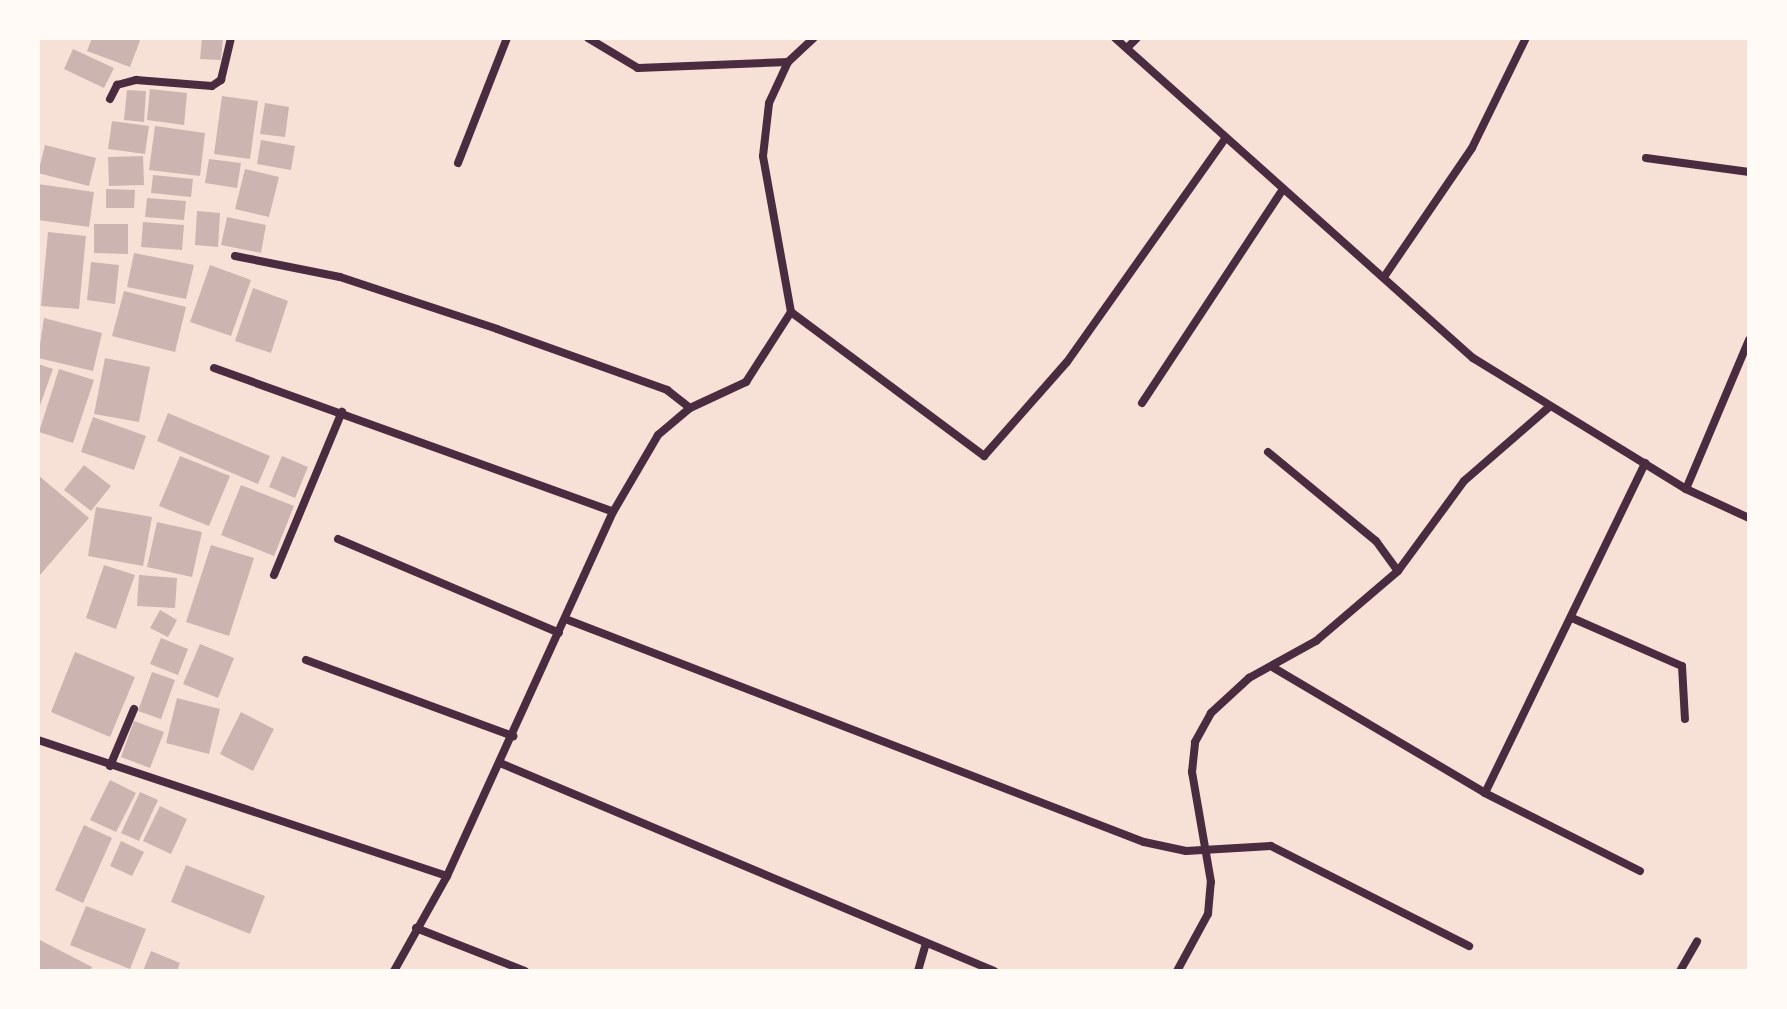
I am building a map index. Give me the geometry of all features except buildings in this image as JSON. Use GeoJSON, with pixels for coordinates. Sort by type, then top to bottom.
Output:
{"type":"FeatureCollection","features":[{"type":"Feature","properties":{"kind":"street"},"geometry":{"type":"LineString","coordinates":[[110,99],[117,85],[136,80],[212,86],[231,38]]}},
{"type":"Feature","properties":{"kind":"street"},"geometry":{"type":"LineString","coordinates":[[458,163],[507,38]]}},
{"type":"Feature","properties":{"kind":"street"},"geometry":{"type":"LineString","coordinates":[[588,38],[638,68],[788,62]]}},
{"type":"Feature","properties":{"kind":"street"},"geometry":{"type":"LineString","coordinates":[[394,971],[447,876],[559,633],[568,620],[613,512],[658,435],[690,408],[746,382],[791,312],[763,156],[769,103],[788,62],[814,38]]}},
{"type":"Feature","properties":{"kind":"street"},"geometry":{"type":"LineString","coordinates":[[1115,38],[1224,140],[1473,358],[1686,489],[1749,518]]}},
{"type":"Feature","properties":{"kind":"street"},"geometry":{"type":"LineString","coordinates":[[1127,48],[1137,38]]}},
{"type":"Feature","properties":{"kind":"street"},"geometry":{"type":"LineString","coordinates":[[1384,277],[1472,148],[1526,38]]}},
{"type":"Feature","properties":{"kind":"street"},"geometry":{"type":"LineString","coordinates":[[791,312],[984,456],[1067,362],[1224,140]]}},
{"type":"Feature","properties":{"kind":"street"},"geometry":{"type":"LineString","coordinates":[[1646,158],[1749,172]]}},
{"type":"Feature","properties":{"kind":"street"},"geometry":{"type":"LineString","coordinates":[[1142,403],[1283,189]]}},
{"type":"Feature","properties":{"kind":"street"},"geometry":{"type":"LineString","coordinates":[[235,256],[340,277],[497,329],[667,390],[690,408]]}},
{"type":"Feature","properties":{"kind":"street"},"geometry":{"type":"LineString","coordinates":[[1686,489],[1749,340]]}},
{"type":"Feature","properties":{"kind":"street"},"geometry":{"type":"LineString","coordinates":[[214,368],[613,512]]}},
{"type":"Feature","properties":{"kind":"street"},"geometry":{"type":"LineString","coordinates":[[1177,971],[1208,914],[1211,882],[1201,850],[1195,742],[1211,713],[1249,678],[1274,668],[1398,571],[1464,481],[1549,407]]}},
{"type":"Feature","properties":{"kind":"street"},"geometry":{"type":"LineString","coordinates":[[274,575],[342,412]]}},
{"type":"Feature","properties":{"kind":"street"},"geometry":{"type":"LineString","coordinates":[[1268,452],[1376,541],[1398,571]]}},
{"type":"Feature","properties":{"kind":"street"},"geometry":{"type":"LineString","coordinates":[[1485,793],[1645,463]]}},
{"type":"Feature","properties":{"kind":"street"},"geometry":{"type":"LineString","coordinates":[[338,539],[559,633]]}},
{"type":"Feature","properties":{"kind":"street"},"geometry":{"type":"LineString","coordinates":[[1572,618],[1682,666],[1685,719]]}},
{"type":"Feature","properties":{"kind":"street"},"geometry":{"type":"LineString","coordinates":[[568,620],[1144,842],[1201,850],[1271,846],[1469,946]]}},
{"type":"Feature","properties":{"kind":"street"},"geometry":{"type":"LineString","coordinates":[[306,660],[513,736]]}},
{"type":"Feature","properties":{"kind":"street"},"geometry":{"type":"LineString","coordinates":[[1274,668],[1485,793],[1640,871]]}},
{"type":"Feature","properties":{"kind":"street"},"geometry":{"type":"LineString","coordinates":[[110,766],[134,709]]}},
{"type":"Feature","properties":{"kind":"street"},"geometry":{"type":"LineString","coordinates":[[38,740],[447,876]]}},
{"type":"Feature","properties":{"kind":"street"},"geometry":{"type":"LineString","coordinates":[[500,763],[994,971]]}},
{"type":"Feature","properties":{"kind":"street"},"geometry":{"type":"LineString","coordinates":[[416,928],[525,971]]}},
{"type":"Feature","properties":{"kind":"street"},"geometry":{"type":"LineString","coordinates":[[1680,971],[1697,942]]}},
{"type":"Feature","properties":{"kind":"street"},"geometry":{"type":"LineString","coordinates":[[918,971],[926,943]]}}]}
